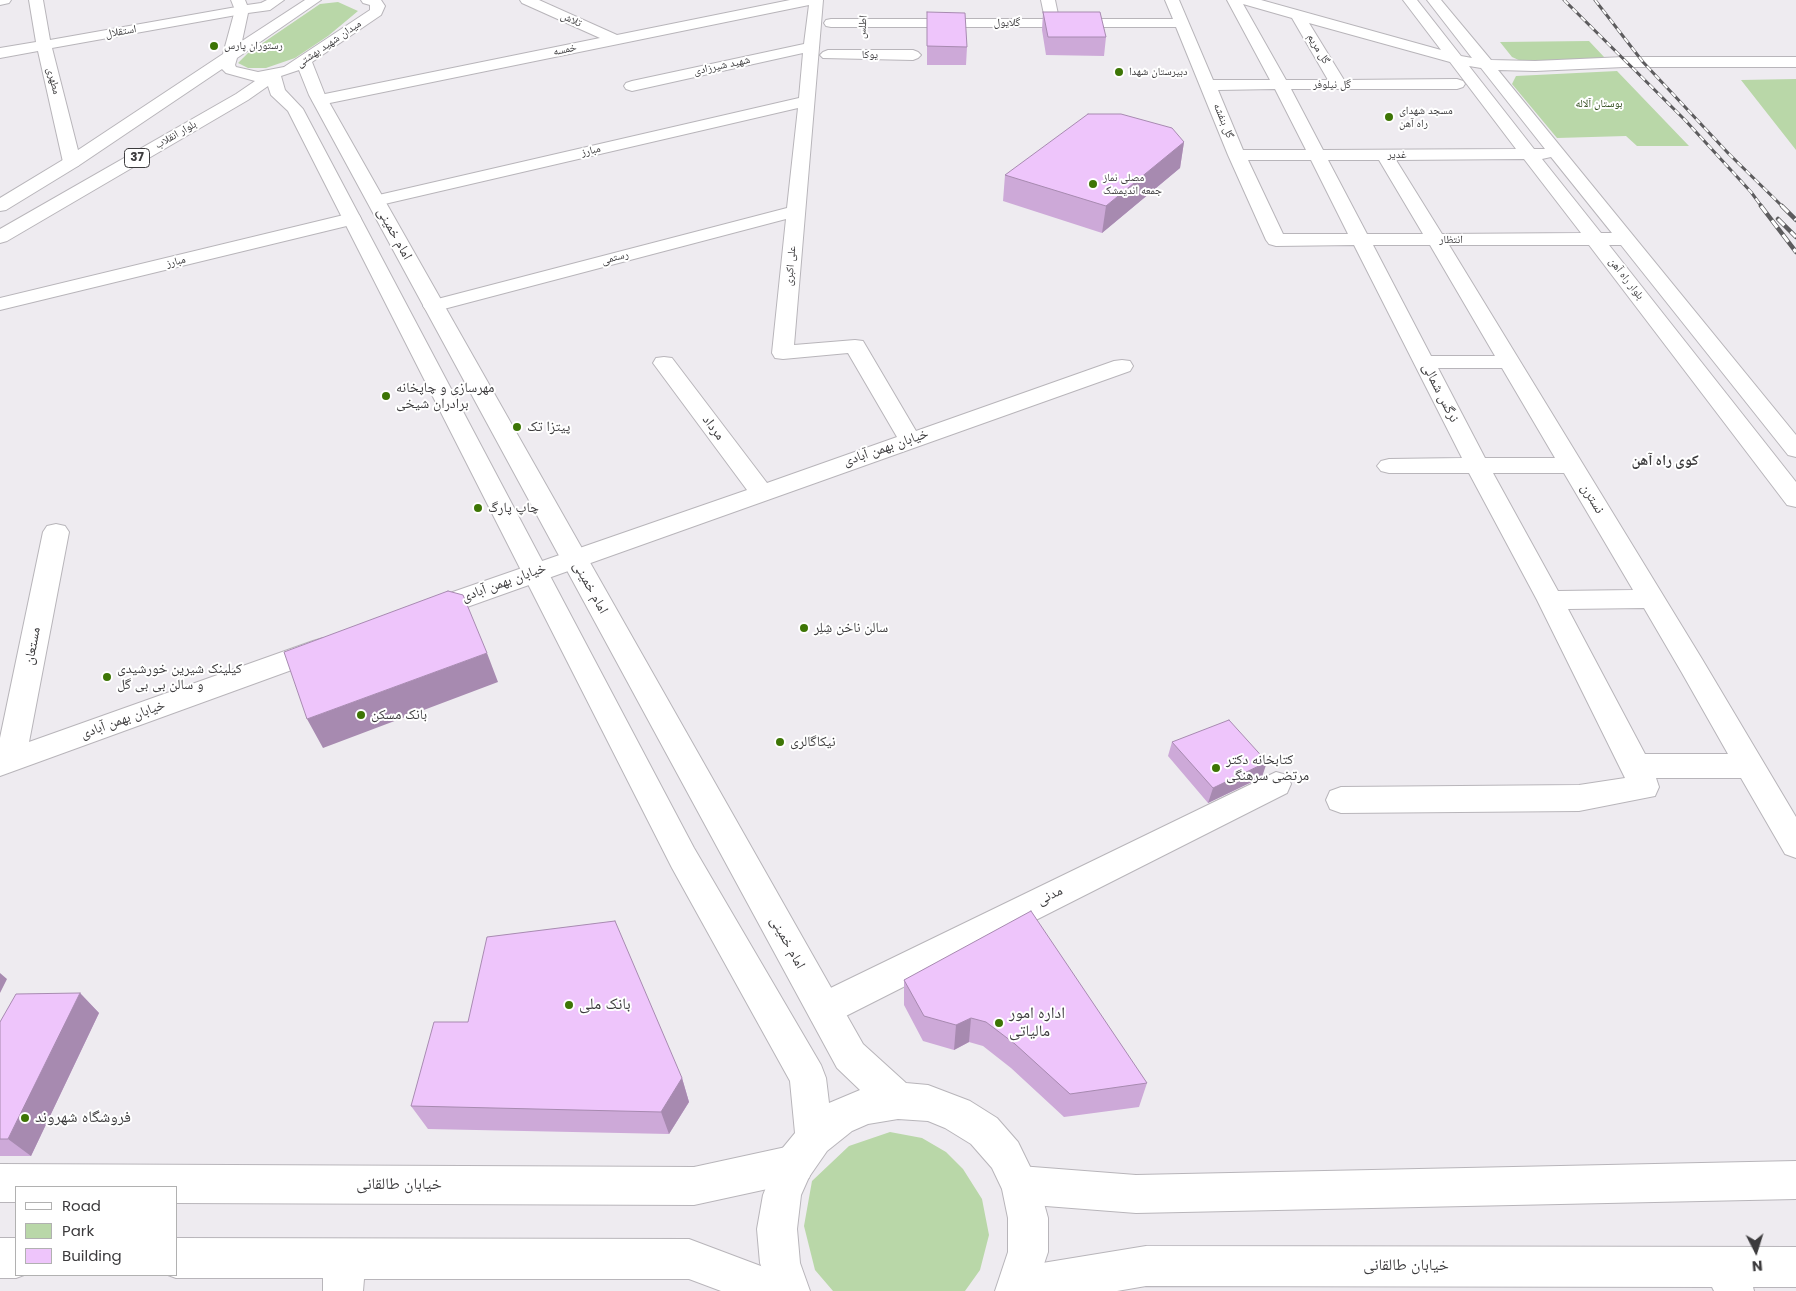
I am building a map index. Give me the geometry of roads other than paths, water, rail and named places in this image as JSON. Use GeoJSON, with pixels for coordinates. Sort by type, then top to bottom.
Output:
{"type":"FeatureCollection","features":[{"type":"Feature","properties":{"kind":"street"},"geometry":{"type":"LineString","coordinates":[[0,1],[4,0]]}},
{"type":"Feature","properties":{"kind":"street","name":"مطهری"},"geometry":{"type":"LineString","coordinates":[[36,0],[69,164]]}},
{"type":"Feature","properties":{"kind":"street","name":"استقلال"},"geometry":{"type":"LineString","coordinates":[[0,53],[44,46],[240,5],[265,7],[277,0]]}},
{"type":"Feature","properties":{"kind":"street","name":"37"},"geometry":{"type":"LineString","coordinates":[[0,206],[69,164],[314,0]]}},
{"type":"Feature","properties":{"kind":"street","name":"37"},"geometry":{"type":"LineString","coordinates":[[372,6],[391,0]]}},
{"type":"Feature","properties":{"kind":"street","name":"تلاش"},"geometry":{"type":"LineString","coordinates":[[528,0],[616,40]]}},
{"type":"Feature","properties":{"kind":"street","name":"خمسه"},"geometry":{"type":"LineString","coordinates":[[320,100],[811,0]]}},
{"type":"Feature","properties":{"kind":"street","name":"علی اکبری"},"geometry":{"type":"LineString","coordinates":[[816,0],[783,353],[855,346],[910,440]]}},
{"type":"Feature","properties":{"kind":"street"},"geometry":{"type":"LineString","coordinates":[[1048,0],[1053,23]]}},
{"type":"Feature","properties":{"kind":"street","name":"گل بنفشه"},"geometry":{"type":"LineString","coordinates":[[1172,0],[1237,155],[1276,240]]}},
{"type":"Feature","properties":{"kind":"street","name":"نرگس شمالی"},"geometry":{"type":"LineString","coordinates":[[1234,0],[1281,85],[1477,465],[1550,600],[1640,777]]}},
{"type":"Feature","properties":{"kind":"street"},"geometry":{"type":"LineString","coordinates":[[1245,0],[1452,54]]}},
{"type":"Feature","properties":{"kind":"street"},"geometry":{"type":"LineString","coordinates":[[1269,0],[1487,66],[1624,62],[1796,62]]}},
{"type":"Feature","properties":{"kind":"street","name":"بلوار راه آهن"},"geometry":{"type":"LineString","coordinates":[[1410,0],[1796,499]]}},
{"type":"Feature","properties":{"kind":"street","name":"بلوار راه آهن"},"geometry":{"type":"LineString","coordinates":[[1434,0],[1796,450]]}},
{"type":"Feature","properties":{"kind":"street"},"geometry":{"type":"LineString","coordinates":[[729,3],[753,12]]}},
{"type":"Feature","properties":{"kind":"street"},"geometry":{"type":"LineString","coordinates":[[228,58],[236,38],[240,5]]}},
{"type":"Feature","properties":{"kind":"street","name":"میدان شهید بهشتی"},"geometry":{"type":"LineString","coordinates":[[228,58],[226,65],[231,70],[258,77],[289,70],[304,62],[372,6]]}},
{"type":"Feature","properties":{"kind":"street","name":"اطلس"},"geometry":{"type":"LineString","coordinates":[[862,55],[865,8]]}},
{"type":"Feature","properties":{"kind":"street"},"geometry":{"type":"LineString","coordinates":[[1119,8],[1124,23]]}},
{"type":"Feature","properties":{"kind":"street","name":"گل مریم"},"geometry":{"type":"LineString","coordinates":[[1297,14],[1339,85]]}},
{"type":"Feature","properties":{"kind":"street","name":"گلایول"},"geometry":{"type":"LineString","coordinates":[[830,23],[1183,24]]}},
{"type":"Feature","properties":{"kind":"street","name":"شهید شیرزادی"},"geometry":{"type":"LineString","coordinates":[[632,86],[812,47]]}},
{"type":"Feature","properties":{"kind":"street","name":"یوکا"},"geometry":{"type":"LineString","coordinates":[[828,55],[913,55]]}},
{"type":"Feature","properties":{"kind":"street","name":"امام خمینی"},"geometry":{"type":"LineString","coordinates":[[304,62],[320,100],[433,306],[850,1056],[898,1101]]}},
{"type":"Feature","properties":{"kind":"street"},"geometry":{"type":"LineString","coordinates":[[273,75],[277,92],[273,107]]}},
{"type":"Feature","properties":{"kind":"street","name":"بلوار انقلاب"},"geometry":{"type":"LineString","coordinates":[[0,237],[242,98],[273,75]]}},
{"type":"Feature","properties":{"kind":"street","name":"گل نیلوفر"},"geometry":{"type":"LineString","coordinates":[[1208,85],[1457,84]]}},
{"type":"Feature","properties":{"kind":"street","name":"مبارز"},"geometry":{"type":"LineString","coordinates":[[376,201],[806,101]]}},
{"type":"Feature","properties":{"kind":"street"},"geometry":{"type":"LineString","coordinates":[[211,116],[232,110],[273,107]]}},
{"type":"Feature","properties":{"kind":"street"},"geometry":{"type":"LineString","coordinates":[[273,107],[352,219],[683,858],[808,1078],[805,1151]]}},
{"type":"Feature","properties":{"kind":"street","name":"غدیر"},"geometry":{"type":"LineString","coordinates":[[1237,155],[1558,154]]}},
{"type":"Feature","properties":{"kind":"street"},"geometry":{"type":"LineString","coordinates":[[69,164],[70,171],[92,172],[142,155]]}},
{"type":"Feature","properties":{"kind":"street","name":"نسترن"},"geometry":{"type":"LineString","coordinates":[[1385,155],[1652,599],[1796,845]]}},
{"type":"Feature","properties":{"kind":"street"},"geometry":{"type":"LineString","coordinates":[[0,212],[17,204],[33,202],[46,203],[52,208]]}},
{"type":"Feature","properties":{"kind":"street","name":"رستمی"},"geometry":{"type":"LineString","coordinates":[[433,306],[796,211]]}},
{"type":"Feature","properties":{"kind":"street","name":"مبارز"},"geometry":{"type":"LineString","coordinates":[[0,304],[352,219]]}},
{"type":"Feature","properties":{"kind":"street","name":"انتظار"},"geometry":{"type":"LineString","coordinates":[[1276,240],[1626,240]]}},
{"type":"Feature","properties":{"kind":"street"},"geometry":{"type":"LineString","coordinates":[[1424,362],[1508,362]]}},
{"type":"Feature","properties":{"kind":"street","name":"مرداد"},"geometry":{"type":"LineString","coordinates":[[664,363],[761,492]]}},
{"type":"Feature","properties":{"kind":"street","name":"خیابان بهمن آبادی"},"geometry":{"type":"LineString","coordinates":[[407,618],[1122,366]]}},
{"type":"Feature","properties":{"kind":"street"},"geometry":{"type":"LineString","coordinates":[[1711,389],[1746,389]]}},
{"type":"Feature","properties":{"kind":"street"},"geometry":{"type":"LineString","coordinates":[[1389,466],[1571,465]]}},
{"type":"Feature","properties":{"kind":"street","name":"مستعان"},"geometry":{"type":"LineString","coordinates":[[5,762],[56,532]]}},
{"type":"Feature","properties":{"kind":"street"},"geometry":{"type":"LineString","coordinates":[[1550,600],[1652,599]]}},
{"type":"Feature","properties":{"kind":"street","name":"خیابان بهمن آبادی"},"geometry":{"type":"LineString","coordinates":[[5,762],[342,641]]}},
{"type":"Feature","properties":{"kind":"street"},"geometry":{"type":"LineString","coordinates":[[1341,800],[1579,798],[1640,777],[1749,766]]}},
{"type":"Feature","properties":{"kind":"street","name":"مدنی"},"geometry":{"type":"LineString","coordinates":[[824,1009],[1276,784]]}},
{"type":"Feature","properties":{"kind":"street"},"geometry":{"type":"LineString","coordinates":[[790,1291],[780,1263],[777,1229],[782,1195],[805,1151],[839,1118],[867,1106],[898,1101],[928,1103],[958,1114],[984,1131],[1005,1155],[1020,1185],[1028,1218],[1028,1252],[1017,1290]]}},
{"type":"Feature","properties":{"kind":"street","name":"خیابان طالقانی"},"geometry":{"type":"LineString","coordinates":[[0,1183],[694,1186],[805,1151]]}},
{"type":"Feature","properties":{"kind":"street"},"geometry":{"type":"LineString","coordinates":[[1020,1185],[1136,1194],[1796,1180]]}},
{"type":"Feature","properties":{"kind":"street"},"geometry":{"type":"LineString","coordinates":[[0,1258],[15,1258]]}},
{"type":"Feature","properties":{"kind":"street"},"geometry":{"type":"LineString","coordinates":[[178,1258],[344,1274],[689,1259],[776,1291]]}},
{"type":"Feature","properties":{"kind":"street","name":"خیابان طالقانی"},"geometry":{"type":"LineString","coordinates":[[1017,1290],[1146,1266],[1729,1279],[1796,1267]]}},
{"type":"Feature","properties":{"kind":"railway"},"geometry":{"type":"LineString","coordinates":[[1564,0],[1685,120],[1751,192],[1762,207]]}},
{"type":"Feature","properties":{"kind":"railway"},"geometry":{"type":"LineString","coordinates":[[1595,0],[1643,62],[1728,153],[1783,207]]}},
{"type":"Feature","properties":{"kind":"railway"},"geometry":{"type":"LineString","coordinates":[[1761,206],[1796,252]]}},
{"type":"Feature","properties":{"kind":"railway"},"geometry":{"type":"LineString","coordinates":[[1783,207],[1796,220]]}},
{"type":"Feature","properties":{"kind":"railway"},"geometry":{"type":"LineString","coordinates":[[1778,219],[1796,237]]}},
{"type":"Feature","properties":{"kind":"place","name":"رستوران پارس"},"geometry":{"type":"Point","coordinates":[214,46]}},
{"type":"Feature","properties":{"kind":"place","name":"دبیرستان شهدا"},"geometry":{"type":"Point","coordinates":[1119,72]}},
{"type":"Feature","properties":{"kind":"place","name":"مسجد شهدای راه آهن"},"geometry":{"type":"Point","coordinates":[1389,117]}},
{"type":"Feature","properties":{"kind":"place","name":"مصلی نماز جمعه اندیمشک"},"geometry":{"type":"Point","coordinates":[1093,184]}},
{"type":"Feature","properties":{"kind":"place","name":"مهرسازی و چاپخانه برادران شیخی"},"geometry":{"type":"Point","coordinates":[386,396]}},
{"type":"Feature","properties":{"kind":"place","name":"پیتزا تک"},"geometry":{"type":"Point","coordinates":[517,427]}},
{"type":"Feature","properties":{"kind":"place","name":"چاپ پارگ"},"geometry":{"type":"Point","coordinates":[478,508]}},
{"type":"Feature","properties":{"kind":"place","name":"سالن ناخن شِلِر"},"geometry":{"type":"Point","coordinates":[804,628]}},
{"type":"Feature","properties":{"kind":"place","name":"کیلینک شیرین خورشیدی و سالن بی بی گل"},"geometry":{"type":"Point","coordinates":[107,677]}},
{"type":"Feature","properties":{"kind":"place","name":"بانک مسکن"},"geometry":{"type":"Point","coordinates":[361,715]}},
{"type":"Feature","properties":{"kind":"place","name":"نیکاگالری"},"geometry":{"type":"Point","coordinates":[780,742]}},
{"type":"Feature","properties":{"kind":"place","name":"کتابخانه دکتر مرتضی سرهنگی"},"geometry":{"type":"Point","coordinates":[1216,768]}},
{"type":"Feature","properties":{"kind":"place","name":"بانک ملی"},"geometry":{"type":"Point","coordinates":[569,1005]}},
{"type":"Feature","properties":{"kind":"place","name":"اداره امور مالیاتی"},"geometry":{"type":"Point","coordinates":[999,1023]}},
{"type":"Feature","properties":{"kind":"place","name":"فروشگاه شهروند"},"geometry":{"type":"Point","coordinates":[25,1118]}},
{"type":"Feature","properties":{"kind":"district","name":"کوی راه آهن"},"geometry":{"type":"Point","coordinates":[1665,461]}},
{"type":"Feature","properties":{"kind":"park label","name":"بوستان آلاله"},"geometry":{"type":"Point","coordinates":[1599,104]}}]}
